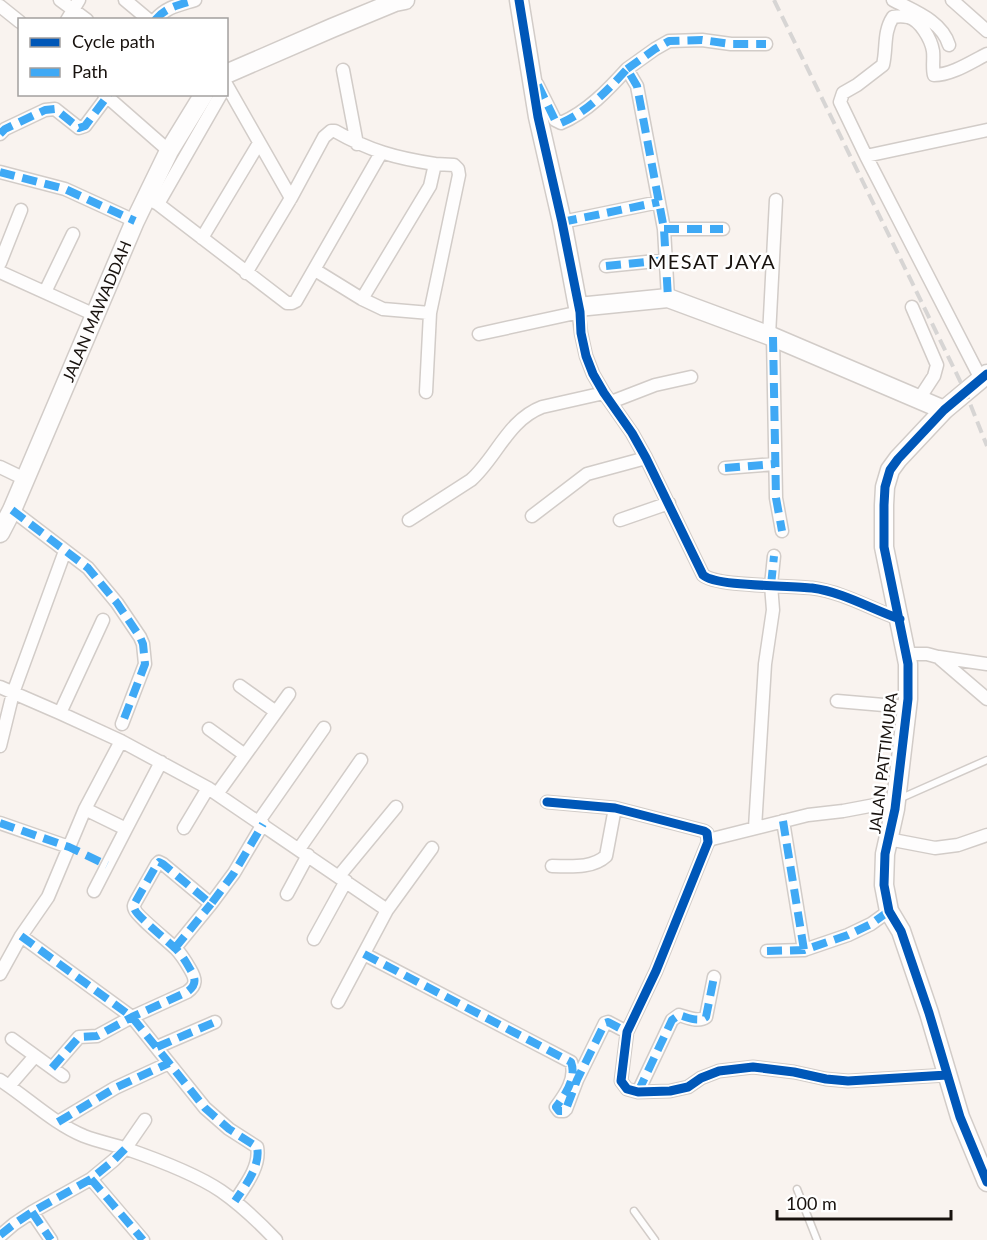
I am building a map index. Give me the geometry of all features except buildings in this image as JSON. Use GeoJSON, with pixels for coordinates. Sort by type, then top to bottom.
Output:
{"type":"FeatureCollection","features":[{"type":"Feature","properties":{"kind":"street"},"geometry":{"type":"LineString","coordinates":[[60,0],[73,10]]}},
{"type":"Feature","properties":{"kind":"street"},"geometry":{"type":"LineString","coordinates":[[125,0],[147,18]]}},
{"type":"Feature","properties":{"kind":"street"},"geometry":{"type":"LineString","coordinates":[[156,18],[161,12],[171,7],[195,0]]}},
{"type":"Feature","properties":{"kind":"street"},"geometry":{"type":"LineString","coordinates":[[519,0],[538,117],[562,222],[586,356],[607,398],[646,458],[703,575],[706,578],[728,583],[814,588],[838,593],[900,619]]}},
{"type":"Feature","properties":{"kind":"street"},"geometry":{"type":"LineString","coordinates":[[952,0],[987,31]]}},
{"type":"Feature","properties":{"kind":"street"},"geometry":{"type":"LineString","coordinates":[[228,73],[398,1]]}},
{"type":"Feature","properties":{"kind":"street"},"geometry":{"type":"LineString","coordinates":[[949,45],[941,29],[897,2],[884,44],[883,65],[843,93],[840,102],[866,156],[985,377]]}},
{"type":"Feature","properties":{"kind":"street"},"geometry":{"type":"LineString","coordinates":[[0,6],[18,20]]}},
{"type":"Feature","properties":{"kind":"street"},"geometry":{"type":"LineString","coordinates":[[891,20],[902,16],[916,21],[921,26],[932,47],[934,75],[939,76],[953,71],[987,54]]}},
{"type":"Feature","properties":{"kind":"street"},"geometry":{"type":"LineString","coordinates":[[530,69],[555,120],[561,123],[577,116],[615,82],[630,76],[655,49],[669,41],[766,44]]}},
{"type":"Feature","properties":{"kind":"street"},"geometry":{"type":"LineString","coordinates":[[343,70],[357,144]]}},
{"type":"Feature","properties":{"kind":"street"},"geometry":{"type":"LineString","coordinates":[[630,76],[640,100],[664,229],[668,298]]}},
{"type":"Feature","properties":{"kind":"street"},"geometry":{"type":"LineString","coordinates":[[228,87],[291,198]]}},
{"type":"Feature","properties":{"kind":"street"},"geometry":{"type":"LineString","coordinates":[[0,134],[5,129],[52,108],[82,128],[106,96]]}},
{"type":"Feature","properties":{"kind":"street"},"geometry":{"type":"LineString","coordinates":[[108,96],[169,151]]}},
{"type":"Feature","properties":{"kind":"street","name":"JALAN MAWADDAH"},"geometry":{"type":"LineString","coordinates":[[0,533],[12,510],[135,221],[152,201],[169,151],[203,96]]}},
{"type":"Feature","properties":{"kind":"street"},"geometry":{"type":"LineString","coordinates":[[220,96],[152,201],[287,303],[296,301],[381,153]]}},
{"type":"Feature","properties":{"kind":"street"},"geometry":{"type":"LineString","coordinates":[[866,156],[987,129]]}},
{"type":"Feature","properties":{"kind":"street"},"geometry":{"type":"LineString","coordinates":[[246,273],[324,137],[328,134],[335,131],[357,144],[381,153],[435,164],[454,165],[459,175],[430,313],[426,392]]}},
{"type":"Feature","properties":{"kind":"street"},"geometry":{"type":"LineString","coordinates":[[202,238],[259,143]]}},
{"type":"Feature","properties":{"kind":"street"},"geometry":{"type":"LineString","coordinates":[[362,299],[430,186],[435,164]]}},
{"type":"Feature","properties":{"kind":"street"},"geometry":{"type":"LineString","coordinates":[[0,172],[65,189],[135,221]]}},
{"type":"Feature","properties":{"kind":"street"},"geometry":{"type":"LineString","coordinates":[[776,200],[771,336],[776,498],[782,531]]}},
{"type":"Feature","properties":{"kind":"street"},"geometry":{"type":"LineString","coordinates":[[562,222],[659,202]]}},
{"type":"Feature","properties":{"kind":"street"},"geometry":{"type":"LineString","coordinates":[[0,263],[21,210]]}},
{"type":"Feature","properties":{"kind":"street"},"geometry":{"type":"LineString","coordinates":[[664,229],[723,229]]}},
{"type":"Feature","properties":{"kind":"street"},"geometry":{"type":"LineString","coordinates":[[45,292],[73,234]]}},
{"type":"Feature","properties":{"kind":"street"},"geometry":{"type":"LineString","coordinates":[[606,266],[666,260]]}},
{"type":"Feature","properties":{"kind":"street"},"geometry":{"type":"LineString","coordinates":[[315,270],[383,309],[430,313]]}},
{"type":"Feature","properties":{"kind":"street"},"geometry":{"type":"LineString","coordinates":[[0,273],[95,315]]}},
{"type":"Feature","properties":{"kind":"street"},"geometry":{"type":"LineString","coordinates":[[479,334],[579,309],[668,298],[771,336],[944,410]]}},
{"type":"Feature","properties":{"kind":"street"},"geometry":{"type":"LineString","coordinates":[[912,307],[937,365],[934,376],[919,399]]}},
{"type":"Feature","properties":{"kind":"street"},"geometry":{"type":"LineString","coordinates":[[409,520],[478,474],[510,431],[534,410],[607,398],[691,377]]}},
{"type":"Feature","properties":{"kind":"street","name":"JALAN PATTIMURA"},"geometry":{"type":"LineString","coordinates":[[985,377],[944,410],[898,459],[890,470],[885,487],[884,548],[908,664],[907,707],[896,801],[885,854],[884,885],[889,911],[901,931],[960,1116],[987,1182]]}},
{"type":"Feature","properties":{"kind":"street"},"geometry":{"type":"LineString","coordinates":[[532,516],[587,474],[646,458]]}},
{"type":"Feature","properties":{"kind":"street"},"geometry":{"type":"LineString","coordinates":[[725,468],[775,464]]}},
{"type":"Feature","properties":{"kind":"street"},"geometry":{"type":"LineString","coordinates":[[0,467],[25,478]]}},
{"type":"Feature","properties":{"kind":"street"},"geometry":{"type":"LineString","coordinates":[[620,520],[669,503]]}},
{"type":"Feature","properties":{"kind":"street"},"geometry":{"type":"LineString","coordinates":[[12,510],[88,568],[117,603],[143,644],[145,664],[122,723]]}},
{"type":"Feature","properties":{"kind":"street"},"geometry":{"type":"LineString","coordinates":[[0,746],[13,693],[65,551]]}},
{"type":"Feature","properties":{"kind":"street"},"geometry":{"type":"LineString","coordinates":[[755,828],[765,664],[773,610],[771,585],[774,556]]}},
{"type":"Feature","properties":{"kind":"street"},"geometry":{"type":"LineString","coordinates":[[60,713],[103,620]]}},
{"type":"Feature","properties":{"kind":"street"},"geometry":{"type":"LineString","coordinates":[[906,654],[927,654],[987,664]]}},
{"type":"Feature","properties":{"kind":"street"},"geometry":{"type":"LineString","coordinates":[[938,657],[987,699]]}},
{"type":"Feature","properties":{"kind":"street"},"geometry":{"type":"LineString","coordinates":[[240,686],[276,712]]}},
{"type":"Feature","properties":{"kind":"street"},"geometry":{"type":"LineString","coordinates":[[0,687],[121,741],[213,791],[387,910]]}},
{"type":"Feature","properties":{"kind":"street"},"geometry":{"type":"LineString","coordinates":[[184,828],[245,755],[289,694]]}},
{"type":"Feature","properties":{"kind":"street"},"geometry":{"type":"LineString","coordinates":[[837,701],[907,707]]}},
{"type":"Feature","properties":{"kind":"street"},"geometry":{"type":"LineString","coordinates":[[175,948],[234,873],[260,822],[324,728]]}},
{"type":"Feature","properties":{"kind":"street"},"geometry":{"type":"LineString","coordinates":[[209,729],[245,755]]}},
{"type":"Feature","properties":{"kind":"street"},"geometry":{"type":"LineString","coordinates":[[0,974],[21,936],[48,897],[86,809],[121,741]]}},
{"type":"Feature","properties":{"kind":"street"},"geometry":{"type":"LineString","coordinates":[[287,894],[304,852],[361,760]]}},
{"type":"Feature","properties":{"kind":"street"},"geometry":{"type":"LineString","coordinates":[[94,891],[161,762]]}},
{"type":"Feature","properties":{"kind":"street"},"geometry":{"type":"LineString","coordinates":[[708,842],[808,815],[896,801]]}},
{"type":"Feature","properties":{"kind":"street"},"geometry":{"type":"LineString","coordinates":[[547,802],[615,808],[706,833],[708,842],[656,971],[627,1032],[621,1081],[627,1089],[638,1092],[670,1091],[688,1087],[701,1078],[719,1071],[753,1067],[848,1081],[947,1075]]}},
{"type":"Feature","properties":{"kind":"street"},"geometry":{"type":"LineString","coordinates":[[314,939],[342,878],[396,807]]}},
{"type":"Feature","properties":{"kind":"street"},"geometry":{"type":"LineString","coordinates":[[552,866],[600,862],[606,856],[615,808]]}},
{"type":"Feature","properties":{"kind":"street"},"geometry":{"type":"LineString","coordinates":[[86,809],[126,829]]}},
{"type":"Feature","properties":{"kind":"street"},"geometry":{"type":"LineString","coordinates":[[783,821],[804,950]]}},
{"type":"Feature","properties":{"kind":"street"},"geometry":{"type":"LineString","coordinates":[[0,823],[69,847]]}},
{"type":"Feature","properties":{"kind":"street"},"geometry":{"type":"LineString","coordinates":[[888,839],[935,848],[958,845],[987,835]]}},
{"type":"Feature","properties":{"kind":"street"},"geometry":{"type":"LineString","coordinates":[[338,1002],[387,910],[432,848]]}},
{"type":"Feature","properties":{"kind":"street"},"geometry":{"type":"LineString","coordinates":[[52,1068],[79,1037],[96,1036],[187,993],[193,988],[195,976],[182,956],[135,912],[136,901],[157,864],[159,862],[163,864],[211,904]]}},
{"type":"Feature","properties":{"kind":"street"},"geometry":{"type":"LineString","coordinates":[[767,951],[804,950],[848,935],[871,924],[889,911]]}},
{"type":"Feature","properties":{"kind":"street"},"geometry":{"type":"LineString","coordinates":[[21,936],[132,1017],[205,1108],[229,1129],[257,1147],[256,1163],[247,1184],[235,1201]]}},
{"type":"Feature","properties":{"kind":"street"},"geometry":{"type":"LineString","coordinates":[[364,954],[571,1062],[573,1068],[570,1084],[556,1107],[561,1112],[566,1109],[577,1080],[605,1023],[608,1022],[627,1032]]}},
{"type":"Feature","properties":{"kind":"street"},"geometry":{"type":"LineString","coordinates":[[638,1092],[672,1020],[679,1015],[698,1020],[706,1017],[714,977]]}},
{"type":"Feature","properties":{"kind":"street"},"geometry":{"type":"LineString","coordinates":[[157,1047],[215,1022]]}},
{"type":"Feature","properties":{"kind":"street"},"geometry":{"type":"LineString","coordinates":[[12,1039],[63,1076]]}},
{"type":"Feature","properties":{"kind":"street"},"geometry":{"type":"LineString","coordinates":[[35,1056],[5,1083],[58,1122],[85,1136],[182,1171],[218,1190],[254,1217],[276,1240]]}},
{"type":"Feature","properties":{"kind":"street"},"geometry":{"type":"LineString","coordinates":[[58,1122],[115,1088],[169,1063]]}},
{"type":"Feature","properties":{"kind":"street"},"geometry":{"type":"LineString","coordinates":[[3,1240],[0,1236],[14,1224],[91,1179],[114,1160],[125,1149],[145,1120]]}},
{"type":"Feature","properties":{"kind":"street"},"geometry":{"type":"LineString","coordinates":[[91,1179],[143,1240]]}},
{"type":"Feature","properties":{"kind":"street"},"geometry":{"type":"LineString","coordinates":[[32,1212],[51,1240]]}},
{"type":"Feature","properties":{"kind":"lane"},"geometry":{"type":"LineString","coordinates":[[896,801],[987,760]]}},
{"type":"Feature","properties":{"kind":"lane"},"geometry":{"type":"LineString","coordinates":[[797,1188],[817,1240]]}},
{"type":"Feature","properties":{"kind":"lane"},"geometry":{"type":"LineString","coordinates":[[634,1211],[656,1240]]}},
{"type":"Feature","properties":{"kind":"railway"},"geometry":{"type":"LineString","coordinates":[[774,0],[965,391],[987,446]]}},
{"type":"Feature","properties":{"kind":"marked path"},"geometry":{"type":"LineString","coordinates":[[157,18],[168,9],[195,0]]}},
{"type":"Feature","properties":{"kind":"marked path"},"geometry":{"type":"LineString","coordinates":[[627,69],[669,41],[702,40],[731,44],[766,44]]}},
{"type":"Feature","properties":{"kind":"marked path"},"geometry":{"type":"LineString","coordinates":[[538,85],[555,120],[561,123],[588,107],[627,69],[637,86],[664,229],[668,298]]}},
{"type":"Feature","properties":{"kind":"marked path"},"geometry":{"type":"LineString","coordinates":[[0,134],[5,129],[45,110],[55,109],[79,128],[85,126],[108,96]]}},
{"type":"Feature","properties":{"kind":"marked path"},"geometry":{"type":"LineString","coordinates":[[0,172],[65,189],[135,221]]}},
{"type":"Feature","properties":{"kind":"marked path"},"geometry":{"type":"LineString","coordinates":[[562,222],[659,202]]}},
{"type":"Feature","properties":{"kind":"marked path"},"geometry":{"type":"LineString","coordinates":[[664,229],[723,229]]}},
{"type":"Feature","properties":{"kind":"marked path"},"geometry":{"type":"LineString","coordinates":[[606,266],[666,260]]}},
{"type":"Feature","properties":{"kind":"marked path"},"geometry":{"type":"LineString","coordinates":[[773,337],[776,498],[782,531]]}},
{"type":"Feature","properties":{"kind":"marked path"},"geometry":{"type":"LineString","coordinates":[[725,468],[775,464]]}},
{"type":"Feature","properties":{"kind":"marked path"},"geometry":{"type":"LineString","coordinates":[[12,510],[88,568],[117,603],[140,637],[145,664],[122,724]]}},
{"type":"Feature","properties":{"kind":"marked path"},"geometry":{"type":"LineString","coordinates":[[771,585],[774,556]]}},
{"type":"Feature","properties":{"kind":"marked path"},"geometry":{"type":"LineString","coordinates":[[783,821],[804,950]]}},
{"type":"Feature","properties":{"kind":"marked path"},"geometry":{"type":"LineString","coordinates":[[0,823],[69,847],[107,865]]}},
{"type":"Feature","properties":{"kind":"marked path"},"geometry":{"type":"LineString","coordinates":[[52,1068],[79,1037],[97,1036],[187,992],[194,984],[193,976],[180,954],[134,909],[135,902],[157,864],[159,862],[163,864],[211,904],[234,873],[263,824]]}},
{"type":"Feature","properties":{"kind":"marked path"},"geometry":{"type":"LineString","coordinates":[[175,948],[211,904]]}},
{"type":"Feature","properties":{"kind":"marked path"},"geometry":{"type":"LineString","coordinates":[[767,951],[804,950],[848,935],[871,924],[889,911]]}},
{"type":"Feature","properties":{"kind":"marked path"},"geometry":{"type":"LineString","coordinates":[[21,936],[132,1017],[205,1108],[229,1129],[257,1147],[257,1161],[235,1201]]}},
{"type":"Feature","properties":{"kind":"marked path"},"geometry":{"type":"LineString","coordinates":[[364,954],[571,1062],[571,1080],[556,1107],[559,1111],[566,1109],[577,1080],[605,1023],[608,1022],[627,1032]]}},
{"type":"Feature","properties":{"kind":"marked path"},"geometry":{"type":"LineString","coordinates":[[638,1092],[672,1020],[679,1015],[696,1020],[706,1017],[714,977]]}},
{"type":"Feature","properties":{"kind":"marked path"},"geometry":{"type":"LineString","coordinates":[[157,1047],[215,1022]]}},
{"type":"Feature","properties":{"kind":"marked path"},"geometry":{"type":"LineString","coordinates":[[58,1122],[115,1088],[169,1063]]}},
{"type":"Feature","properties":{"kind":"marked path"},"geometry":{"type":"LineString","coordinates":[[0,1235],[32,1212],[91,1179],[125,1149]]}},
{"type":"Feature","properties":{"kind":"marked path"},"geometry":{"type":"LineString","coordinates":[[91,1179],[143,1240]]}},
{"type":"Feature","properties":{"kind":"marked path"},"geometry":{"type":"LineString","coordinates":[[32,1212],[51,1240]]}},
{"type":"Feature","properties":{"kind":"cycle path"},"geometry":{"type":"LineString","coordinates":[[519,0],[538,117],[562,222],[580,312],[581,333],[586,356],[604,393],[632,433],[646,458],[703,575],[722,582],[737,584],[823,590],[900,619]]}},
{"type":"Feature","properties":{"kind":"cycle path"},"geometry":{"type":"LineString","coordinates":[[987,374],[944,410],[898,459],[890,470],[885,487],[884,505],[884,547],[908,664],[908,699],[895,809],[885,854],[884,885],[889,911],[901,931],[929,1013],[960,1117],[987,1182]]}},
{"type":"Feature","properties":{"kind":"cycle path"},"geometry":{"type":"LineString","coordinates":[[547,802],[615,808],[707,833],[708,842],[656,971],[627,1032],[621,1081],[627,1089],[638,1092],[670,1091],[688,1087],[701,1078],[719,1071],[753,1067],[848,1081],[947,1075]]}},
{"type":"Feature","properties":{"kind":"district","name":"MESAT JAYA"},"geometry":{"type":"Point","coordinates":[712,262]}}]}
